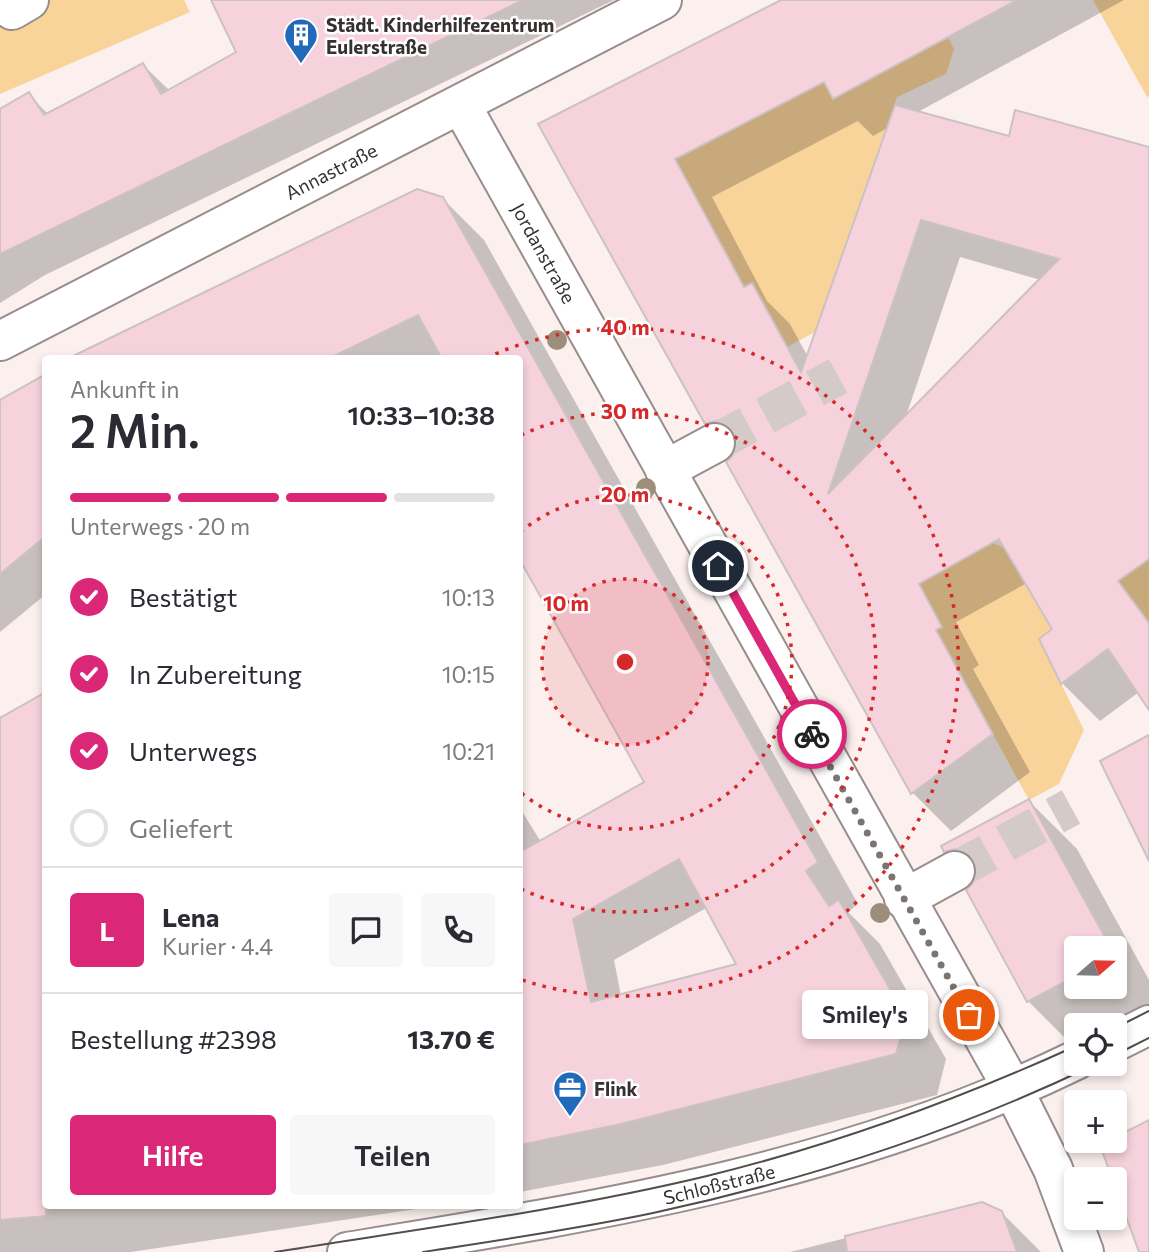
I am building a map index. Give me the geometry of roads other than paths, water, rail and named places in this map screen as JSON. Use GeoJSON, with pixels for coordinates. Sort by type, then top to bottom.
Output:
{"type":"FeatureCollection","features":[{"type":"Feature","properties":{"kind":"street"},"geometry":{"type":"LineString","coordinates":[[1,0],[12,10],[29,0]]}},
{"type":"Feature","properties":{"kind":"street","name":"Annastraße"},"geometry":{"type":"LineString","coordinates":[[0,341],[662,0]]}},
{"type":"Feature","properties":{"kind":"street","name":"Jordanstraße"},"geometry":{"type":"LineString","coordinates":[[461,104],[904,899],[1014,1091],[1053,1169],[1084,1252]]}},
{"type":"Feature","properties":{"kind":"street"},"geometry":{"type":"LineString","coordinates":[[665,470],[715,443]]}},
{"type":"Feature","properties":{"kind":"street"},"geometry":{"type":"LineString","coordinates":[[904,899],[955,871]]}},
{"type":"Feature","properties":{"kind":"street"},"geometry":{"type":"LineString","coordinates":[[1127,1036],[1149,1025]]}},
{"type":"Feature","properties":{"kind":"street","name":"Schloßstraße"},"geometry":{"type":"LineString","coordinates":[[347,1252],[396,1248],[650,1201],[750,1178],[883,1140],[1014,1091],[1064,1066]]}},
{"type":"Feature","properties":{"kind":"tunnel"},"geometry":{"type":"LineString","coordinates":[[715,443],[838,376]]}},
{"type":"Feature","properties":{"kind":"tunnel"},"geometry":{"type":"LineString","coordinates":[[955,871],[1071,807]]}},
{"type":"Feature","properties":{"kind":"tram line"},"geometry":{"type":"LineString","coordinates":[[1127,1022],[1149,1011]]}},
{"type":"Feature","properties":{"kind":"tram line"},"geometry":{"type":"LineString","coordinates":[[1127,1049],[1149,1038]]}},
{"type":"Feature","properties":{"kind":"tram line"},"geometry":{"type":"LineString","coordinates":[[275,1252],[546,1209],[707,1176],[802,1150],[895,1120],[1064,1051]]}},
{"type":"Feature","properties":{"kind":"tram line"},"geometry":{"type":"LineString","coordinates":[[423,1252],[624,1219],[767,1185],[879,1152],[989,1111],[1071,1076]]}},
{"type":"Feature","properties":{"kind":"place","name":"Städt. Kinderhilfezentrum Eulerstraße"},"geometry":{"type":"Point","coordinates":[301,65]}},
{"type":"Feature","properties":{"kind":"place","name":"Smiley's"},"geometry":{"type":"Point","coordinates":[969,1015]}},
{"type":"Feature","properties":{"kind":"place","name":"Flink"},"geometry":{"type":"Point","coordinates":[570,1118]}}]}
